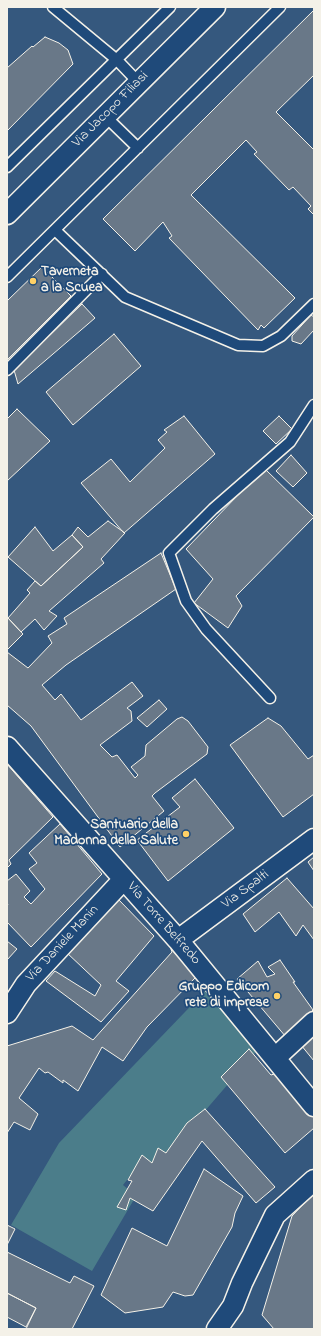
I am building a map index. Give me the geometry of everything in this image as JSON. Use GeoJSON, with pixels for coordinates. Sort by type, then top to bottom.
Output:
{"type":"FeatureCollection","features":[{"type":"Feature","properties":{"kind":"street","name":"Via Jacopo Filiasi"},"geometry":{"type":"LineString","coordinates":[[7,214],[215,7]]}},
{"type":"Feature","properties":{"kind":"street","name":"Via Torre Belfredo"},"geometry":{"type":"LineString","coordinates":[[7,747],[178,940],[314,1106]]}},
{"type":"Feature","properties":{"kind":"street","name":"Via Spalti"},"geometry":{"type":"LineString","coordinates":[[178,940],[314,839]]}},
{"type":"Feature","properties":{"kind":"street","name":"Via Daniele Manin"},"geometry":{"type":"LineString","coordinates":[[7,1013],[26,984],[124,879]]}},
{"type":"Feature","properties":{"kind":"street"},"geometry":{"type":"LineString","coordinates":[[275,1058],[314,1022]]}},
{"type":"Feature","properties":{"kind":"street"},"geometry":{"type":"LineString","coordinates":[[225,1326],[242,1283],[275,1215],[314,1180]]}},
{"type":"Feature","properties":{"kind":"lane"},"geometry":{"type":"LineString","coordinates":[[53,7],[117,60],[139,82]]}},
{"type":"Feature","properties":{"kind":"lane"},"geometry":{"type":"LineString","coordinates":[[7,167],[170,7]]}},
{"type":"Feature","properties":{"kind":"lane"},"geometry":{"type":"LineString","coordinates":[[7,278],[280,7]]}},
{"type":"Feature","properties":{"kind":"lane"},"geometry":{"type":"LineString","coordinates":[[105,116],[138,148]]}},
{"type":"Feature","properties":{"kind":"lane"},"geometry":{"type":"LineString","coordinates":[[55,230],[126,297],[238,346],[262,346],[281,336],[314,304]]}},
{"type":"Feature","properties":{"kind":"lane"},"geometry":{"type":"LineString","coordinates":[[7,370],[102,274]]}},
{"type":"Feature","properties":{"kind":"lane"},"geometry":{"type":"LineString","coordinates":[[270,698],[206,629],[186,600],[169,553],[213,509],[290,442],[314,404]]}},
{"type":"Feature","properties":{"kind":"green space"},"geometry":{"type":"Polygon","coordinates":[[[209,987],[260,1047],[154,1170],[142,1161],[123,1185],[136,1196],[92,1271],[11,1225],[59,1143],[209,987]]]}},
{"type":"Feature","properties":{"kind":"building"},"geometry":{"type":"Polygon","coordinates":[[[314,10],[314,75],[276,112],[314,150],[314,215],[308,209],[311,206],[293,187],[289,190],[254,154],[257,152],[246,140],[191,195],[295,298],[264,328],[261,325],[258,330],[169,238],[172,236],[163,222],[135,251],[103,219],[314,10]]]}},
{"type":"Feature","properties":{"kind":"building"},"geometry":{"type":"Polygon","coordinates":[[[45,37],[59,43],[68,50],[73,64],[7,131],[7,68],[32,46],[33,47],[45,37]]]}},
{"type":"Feature","properties":{"kind":"building"},"geometry":{"type":"Polygon","coordinates":[[[42,267],[71,296],[7,360],[7,301],[42,267]]]}},
{"type":"Feature","properties":{"kind":"building"},"geometry":{"type":"Polygon","coordinates":[[[82,304],[95,318],[18,384],[14,370],[82,304]]]}},
{"type":"Feature","properties":{"kind":"building"},"geometry":{"type":"Polygon","coordinates":[[[311,315],[314,317],[314,330],[301,344],[292,341],[292,336],[311,315]]]}},
{"type":"Feature","properties":{"kind":"building"},"geometry":{"type":"Polygon","coordinates":[[[114,334],[141,366],[73,425],[46,392],[114,334]]]}},
{"type":"Feature","properties":{"kind":"building"},"geometry":{"type":"Polygon","coordinates":[[[17,409],[50,441],[7,481],[7,419],[17,409]]]}},
{"type":"Feature","properties":{"kind":"building"},"geometry":{"type":"Polygon","coordinates":[[[184,416],[215,454],[124,533],[81,483],[111,459],[130,482],[165,448],[158,440],[167,432],[164,430],[184,416]]]}},
{"type":"Feature","properties":{"kind":"building"},"geometry":{"type":"Polygon","coordinates":[[[279,416],[292,429],[276,444],[263,431],[279,416]]]}},
{"type":"Feature","properties":{"kind":"building"},"geometry":{"type":"Polygon","coordinates":[[[291,455],[307,473],[293,487],[276,471],[291,455]]]}},
{"type":"Feature","properties":{"kind":"building"},"geometry":{"type":"Polygon","coordinates":[[[264,468],[314,517],[236,596],[242,606],[228,628],[194,603],[213,579],[186,549],[264,468]]]}},
{"type":"Feature","properties":{"kind":"building"},"geometry":{"type":"Polygon","coordinates":[[[108,521],[125,533],[101,559],[104,563],[49,611],[57,616],[44,630],[35,619],[21,632],[8,618],[30,593],[27,590],[35,581],[41,586],[83,547],[72,535],[78,527],[88,537],[108,521]]]}},
{"type":"Feature","properties":{"kind":"building"},"geometry":{"type":"Polygon","coordinates":[[[35,527],[53,551],[72,535],[83,547],[41,586],[8,557],[35,527]]]}},
{"type":"Feature","properties":{"kind":"building"},"geometry":{"type":"Polygon","coordinates":[[[161,553],[176,589],[66,665],[42,685],[55,700],[61,694],[81,720],[132,682],[143,696],[127,708],[131,711],[132,721],[100,745],[112,757],[117,755],[135,778],[138,775],[131,767],[145,756],[146,745],[177,719],[182,717],[188,721],[208,747],[207,754],[152,796],[164,811],[120,847],[31,726],[7,705],[7,652],[28,668],[52,643],[48,636],[67,624],[64,618],[161,553]]]}},
{"type":"Feature","properties":{"kind":"building"},"geometry":{"type":"Polygon","coordinates":[[[7,617],[23,634],[7,650],[7,617]]]}},
{"type":"Feature","properties":{"kind":"building"},"geometry":{"type":"Polygon","coordinates":[[[159,700],[167,709],[147,727],[137,718],[159,700]]]}},
{"type":"Feature","properties":{"kind":"building"},"geometry":{"type":"Polygon","coordinates":[[[268,718],[281,726],[308,759],[314,755],[314,794],[283,817],[230,745],[268,718]]]}},
{"type":"Feature","properties":{"kind":"building"},"geometry":{"type":"Polygon","coordinates":[[[7,764],[53,817],[9,860],[11,864],[7,868],[7,764]]]}},
{"type":"Feature","properties":{"kind":"building","name":"Santuario della Madonna della Salute"},"geometry":{"type":"Polygon","coordinates":[[[195,779],[234,828],[168,881],[137,840],[180,807],[172,798],[195,779]]]}},
{"type":"Feature","properties":{"kind":"building"},"geometry":{"type":"Polygon","coordinates":[[[60,824],[102,874],[31,947],[7,922],[7,881],[16,874],[30,891],[24,897],[31,904],[45,889],[29,869],[37,863],[29,853],[60,824]]]}},
{"type":"Feature","properties":{"kind":"building"},"geometry":{"type":"Polygon","coordinates":[[[314,857],[314,871],[308,862],[314,857]]]}},
{"type":"Feature","properties":{"kind":"building"},"geometry":{"type":"Polygon","coordinates":[[[287,878],[314,909],[314,940],[303,925],[296,936],[279,912],[255,932],[243,914],[287,878]]]}},
{"type":"Feature","properties":{"kind":"building"},"geometry":{"type":"Polygon","coordinates":[[[118,899],[154,936],[116,981],[129,991],[101,1022],[46,981],[55,971],[95,996],[101,985],[66,952],[118,899]]]}},
{"type":"Feature","properties":{"kind":"building"},"geometry":{"type":"Polygon","coordinates":[[[7,941],[17,949],[7,960],[7,941]]]}},
{"type":"Feature","properties":{"kind":"building"},"geometry":{"type":"Polygon","coordinates":[[[171,949],[196,977],[147,1027],[123,1061],[102,1047],[78,1091],[63,1080],[63,1083],[48,1072],[45,1073],[39,1068],[19,1098],[38,1114],[30,1130],[14,1122],[7,1133],[7,1046],[72,1026],[93,1040],[172,952],[171,949]]]}},
{"type":"Feature","properties":{"kind":"building","name":"Gruppo Edicom rete di imprese"},"geometry":{"type":"Polygon","coordinates":[[[280,960],[295,982],[293,982],[313,1010],[286,1037],[237,979],[258,961],[267,977],[275,974],[268,967],[280,960]]]}},
{"type":"Feature","properties":{"kind":"building"},"geometry":{"type":"Polygon","coordinates":[[[314,1030],[314,1061],[301,1045],[314,1030]]]}},
{"type":"Feature","properties":{"kind":"building"},"geometry":{"type":"Polygon","coordinates":[[[249,1049],[271,1075],[274,1074],[314,1117],[314,1128],[285,1153],[221,1077],[249,1049]]]}},
{"type":"Feature","properties":{"kind":"building"},"geometry":{"type":"Polygon","coordinates":[[[205,1109],[275,1187],[256,1203],[202,1141],[153,1211],[130,1198],[126,1210],[117,1207],[132,1181],[128,1180],[142,1155],[152,1163],[158,1148],[166,1153],[187,1123],[205,1109]]]}},
{"type":"Feature","properties":{"kind":"building"},"geometry":{"type":"Polygon","coordinates":[[[204,1169],[243,1196],[235,1213],[232,1227],[193,1295],[185,1296],[173,1292],[163,1307],[125,1313],[101,1295],[132,1228],[167,1246],[204,1169]]]}},
{"type":"Feature","properties":{"kind":"building"},"geometry":{"type":"Polygon","coordinates":[[[314,1193],[314,1329],[274,1329],[262,1315],[292,1216],[314,1193]]]}},
{"type":"Feature","properties":{"kind":"building"},"geometry":{"type":"Polygon","coordinates":[[[7,1225],[15,1229],[7,1245],[7,1225]]]}},
{"type":"Feature","properties":{"kind":"building"},"geometry":{"type":"Polygon","coordinates":[[[7,1252],[70,1283],[74,1276],[94,1286],[72,1329],[26,1329],[36,1308],[7,1293],[7,1252]]]}},
{"type":"Feature","properties":{"kind":"building"},"geometry":{"type":"Polygon","coordinates":[[[7,1293],[36,1308],[26,1327],[7,1317],[7,1293]]]}},
{"type":"Feature","properties":{"kind":"place","name":"Taverneta a la Scuea"},"geometry":{"type":"Point","coordinates":[33,281]}},
{"type":"Feature","properties":{"kind":"place","name":"Santuario della Madonna della Salute"},"geometry":{"type":"Point","coordinates":[186,834]}},
{"type":"Feature","properties":{"kind":"place","name":"Gruppo Edicom rete di imprese"},"geometry":{"type":"Point","coordinates":[277,996]}}]}
